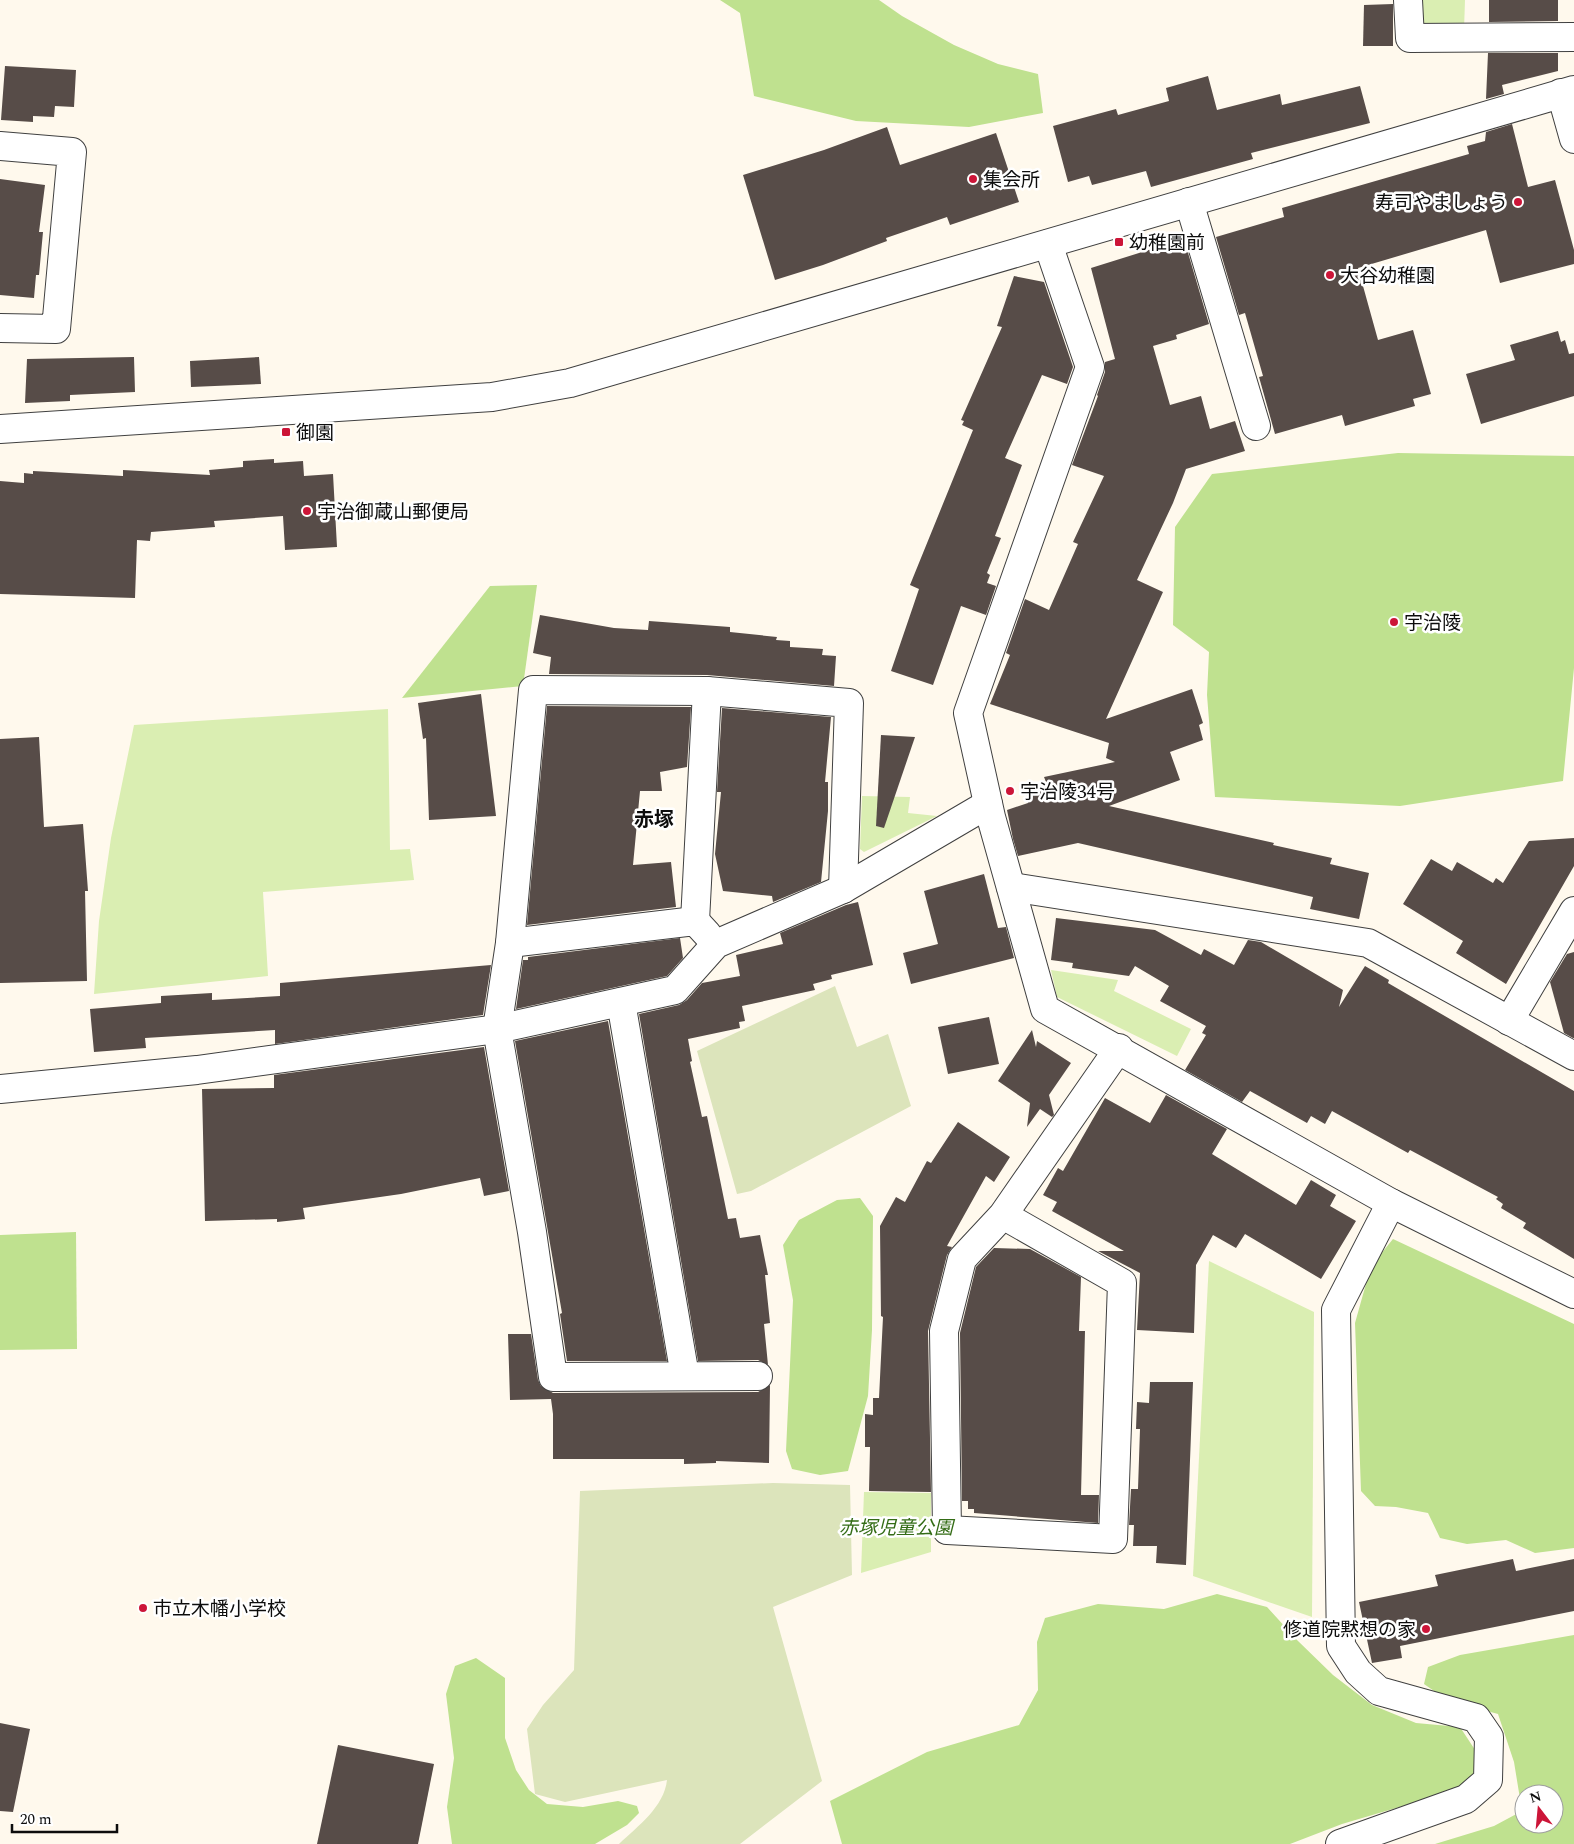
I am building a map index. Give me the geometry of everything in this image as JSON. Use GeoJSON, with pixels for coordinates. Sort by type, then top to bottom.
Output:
{"type":"FeatureCollection","features":[{"type":"Feature","properties":{"kind":"street"},"geometry":{"type":"LineString","coordinates":[[1408,0],[1410,38],[1574,37]]}},
{"type":"Feature","properties":{"kind":"street"},"geometry":{"type":"LineString","coordinates":[[0,429],[492,397],[570,383],[1568,92],[1574,139]]}},
{"type":"Feature","properties":{"kind":"street"},"geometry":{"type":"LineString","coordinates":[[0,146],[72,152],[56,329],[0,328]]}},
{"type":"Feature","properties":{"kind":"street"},"geometry":{"type":"LineString","coordinates":[[1189,202],[1256,426]]}},
{"type":"Feature","properties":{"kind":"street"},"geometry":{"type":"LineString","coordinates":[[1048,244],[1090,367],[968,713],[988,804],[1045,1009],[1119,1048],[1391,1203],[1574,1294]]}},
{"type":"Feature","properties":{"kind":"street"},"geometry":{"type":"LineString","coordinates":[[758,1376],[553,1377],[532,1232],[498,1030],[510,942],[534,690],[707,691],[849,703],[843,889]]}},
{"type":"Feature","properties":{"kind":"street"},"geometry":{"type":"LineString","coordinates":[[707,691],[695,921],[716,944]]}},
{"type":"Feature","properties":{"kind":"street"},"geometry":{"type":"LineString","coordinates":[[0,1089],[197,1070],[498,1030],[675,990],[716,944],[843,889],[988,804]]}},
{"type":"Feature","properties":{"kind":"street"},"geometry":{"type":"LineString","coordinates":[[1011,886],[1368,943],[1574,1056]]}},
{"type":"Feature","properties":{"kind":"street"},"geometry":{"type":"LineString","coordinates":[[1509,1021],[1574,911]]}},
{"type":"Feature","properties":{"kind":"street"},"geometry":{"type":"LineString","coordinates":[[510,942],[695,921]]}},
{"type":"Feature","properties":{"kind":"street"},"geometry":{"type":"LineString","coordinates":[[621,1002],[685,1376]]}},
{"type":"Feature","properties":{"kind":"street"},"geometry":{"type":"LineString","coordinates":[[1003,1216],[1122,1283],[1113,1539],[947,1530],[944,1331],[962,1259],[1003,1216],[1119,1048]]}},
{"type":"Feature","properties":{"kind":"street"},"geometry":{"type":"LineString","coordinates":[[1340,1844],[1466,1798],[1488,1780],[1489,1737],[1476,1718],[1379,1691],[1358,1672],[1341,1646],[1336,1310],[1391,1203]]}},
{"type":"Feature","properties":{"kind":"green space"},"geometry":{"type":"Polygon","coordinates":[[[720,0],[879,0],[902,16],[954,45],[998,64],[1038,74],[1043,113],[969,127],[856,121],[754,96],[740,13],[720,0]]]}},
{"type":"Feature","properties":{"kind":"green space"},"geometry":{"type":"Polygon","coordinates":[[[1420,0],[1465,0],[1464,30],[1422,29],[1420,0]]]}},
{"type":"Feature","properties":{"kind":"green space"},"geometry":{"type":"Polygon","coordinates":[[[1398,453],[1574,456],[1574,668],[1563,781],[1400,806],[1215,797],[1207,695],[1209,652],[1173,625],[1175,527],[1212,474],[1398,453]]]}},
{"type":"Feature","properties":{"kind":"green space"},"geometry":{"type":"Polygon","coordinates":[[[537,585],[523,686],[402,698],[490,586],[537,585]]]}},
{"type":"Feature","properties":{"kind":"green space"},"geometry":{"type":"Polygon","coordinates":[[[388,709],[390,850],[410,849],[414,880],[263,892],[268,976],[94,994],[99,921],[111,838],[134,725],[388,709]]]}},
{"type":"Feature","properties":{"kind":"green space"},"geometry":{"type":"Polygon","coordinates":[[[862,796],[910,797],[908,813],[937,816],[864,852],[860,849],[862,796]]]}},
{"type":"Feature","properties":{"kind":"green space"},"geometry":{"type":"Polygon","coordinates":[[[1051,970],[1118,980],[1114,991],[1191,1029],[1177,1056],[1057,997],[1051,970]]]}},
{"type":"Feature","properties":{"kind":"green space"},"geometry":{"type":"Polygon","coordinates":[[[835,986],[857,1047],[888,1034],[911,1106],[751,1191],[737,1194],[697,1051],[835,986]]]}},
{"type":"Feature","properties":{"kind":"green space"},"geometry":{"type":"Polygon","coordinates":[[[860,1198],[873,1216],[872,1330],[868,1396],[848,1471],[820,1475],[792,1469],[786,1451],[793,1300],[783,1245],[799,1220],[837,1200],[860,1198]]]}},
{"type":"Feature","properties":{"kind":"green space"},"geometry":{"type":"Polygon","coordinates":[[[76,1232],[77,1349],[0,1350],[0,1235],[76,1232]]]}},
{"type":"Feature","properties":{"kind":"green space"},"geometry":{"type":"Polygon","coordinates":[[[1393,1239],[1574,1324],[1574,1548],[1535,1553],[1506,1540],[1467,1544],[1440,1538],[1428,1513],[1396,1507],[1375,1506],[1361,1491],[1355,1323],[1371,1266],[1393,1239]]]}},
{"type":"Feature","properties":{"kind":"green space"},"geometry":{"type":"Polygon","coordinates":[[[1209,1261],[1314,1312],[1312,1617],[1193,1576],[1209,1261]]]}},
{"type":"Feature","properties":{"kind":"green space"},"geometry":{"type":"Polygon","coordinates":[[[773,1483],[850,1485],[852,1575],[773,1607],[822,1781],[740,1844],[619,1844],[656,1807],[665,1790],[667,1780],[565,1802],[535,1794],[527,1729],[543,1705],[574,1670],[580,1491],[773,1483]]]}},
{"type":"Feature","properties":{"kind":"green space","name":"赤塚児童公園"},"geometry":{"type":"Polygon","coordinates":[[[864,1492],[931,1493],[931,1552],[861,1573],[864,1492]]]}},
{"type":"Feature","properties":{"kind":"green space"},"geometry":{"type":"Polygon","coordinates":[[[1217,1594],[1267,1607],[1333,1675],[1372,1705],[1416,1723],[1460,1727],[1481,1759],[1467,1787],[1342,1824],[1290,1844],[842,1844],[830,1801],[927,1752],[1019,1725],[1038,1690],[1037,1642],[1045,1618],[1098,1604],[1164,1609],[1217,1594]]]}},
{"type":"Feature","properties":{"kind":"green space"},"geometry":{"type":"Polygon","coordinates":[[[1574,1635],[1574,1844],[1435,1844],[1494,1826],[1514,1815],[1514,1834],[1564,1834],[1564,1784],[1518,1784],[1514,1762],[1498,1714],[1447,1700],[1424,1684],[1428,1667],[1460,1655],[1574,1635]]]}},
{"type":"Feature","properties":{"kind":"green space"},"geometry":{"type":"Polygon","coordinates":[[[476,1658],[505,1678],[505,1738],[516,1770],[529,1790],[547,1804],[583,1807],[618,1801],[637,1806],[639,1813],[627,1825],[595,1844],[452,1844],[447,1807],[454,1758],[446,1694],[455,1666],[476,1658]]]}},
{"type":"Feature","properties":{"kind":"building"},"geometry":{"type":"Polygon","coordinates":[[[1489,0],[1558,0],[1558,21],[1489,22],[1489,0]]]}},
{"type":"Feature","properties":{"kind":"building"},"geometry":{"type":"Polygon","coordinates":[[[1393,4],[1393,46],[1363,46],[1364,5],[1393,4]]]}},
{"type":"Feature","properties":{"kind":"building"},"geometry":{"type":"Polygon","coordinates":[[[1488,53],[1558,53],[1558,71],[1502,85],[1504,94],[1486,99],[1488,53]]]}},
{"type":"Feature","properties":{"kind":"building"},"geometry":{"type":"Polygon","coordinates":[[[5,66],[76,70],[74,107],[55,106],[54,117],[33,116],[33,122],[1,120],[5,66]]]}},
{"type":"Feature","properties":{"kind":"building"},"geometry":{"type":"Polygon","coordinates":[[[1208,76],[1217,110],[1280,94],[1282,105],[1360,86],[1370,123],[1251,153],[1253,159],[1151,187],[1146,171],[1092,185],[1089,176],[1068,182],[1053,126],[1116,109],[1118,115],[1169,101],[1166,88],[1208,76]]]}},
{"type":"Feature","properties":{"kind":"building"},"geometry":{"type":"Polygon","coordinates":[[[1512,124],[1528,187],[1555,180],[1574,250],[1574,264],[1500,283],[1486,230],[1358,268],[1378,340],[1413,330],[1431,394],[1413,399],[1415,406],[1345,426],[1342,415],[1275,434],[1259,377],[1263,376],[1245,313],[1239,315],[1216,237],[1284,217],[1282,208],[1469,154],[1467,146],[1485,141],[1486,132],[1512,124]]]}},
{"type":"Feature","properties":{"kind":"building"},"geometry":{"type":"Polygon","coordinates":[[[887,127],[900,165],[996,133],[1019,202],[950,225],[947,217],[886,238],[887,241],[823,265],[775,280],[743,175],[824,150],[887,127]]]}},
{"type":"Feature","properties":{"kind":"building"},"geometry":{"type":"Polygon","coordinates":[[[0,179],[45,185],[39,232],[43,232],[39,275],[36,275],[34,298],[0,295],[0,179]]]}},
{"type":"Feature","properties":{"kind":"building"},"geometry":{"type":"Polygon","coordinates":[[[1171,243],[1173,249],[1186,246],[1209,324],[1176,335],[1177,339],[1153,346],[1170,405],[1201,396],[1210,429],[1235,421],[1245,451],[1186,469],[1173,503],[1137,580],[1163,592],[1106,719],[1192,689],[1203,723],[1199,725],[1203,740],[1170,752],[1180,780],[1109,806],[1274,843],[1273,845],[1332,858],[1330,864],[1369,873],[1359,919],[1310,909],[1313,897],[1078,843],[1018,856],[1013,839],[1007,810],[1028,803],[1026,793],[1031,793],[1030,789],[1037,788],[1036,784],[1046,782],[1044,777],[1115,762],[1106,758],[1109,743],[990,704],[1010,655],[1006,653],[1025,599],[1049,610],[1078,544],[1073,542],[1104,476],[1072,465],[1098,396],[1105,372],[1105,362],[1115,359],[1091,268],[1171,243]]]}},
{"type":"Feature","properties":{"kind":"building"},"geometry":{"type":"Polygon","coordinates":[[[1014,276],[1044,282],[1073,367],[1067,384],[1042,375],[1005,458],[1022,465],[995,536],[1001,538],[987,573],[990,575],[987,583],[996,586],[986,615],[961,606],[933,685],[891,671],[919,589],[910,585],[973,430],[962,425],[964,421],[961,420],[1002,327],[997,326],[1014,276]]]}},
{"type":"Feature","properties":{"kind":"building"},"geometry":{"type":"Polygon","coordinates":[[[1558,331],[1561,342],[1565,340],[1569,354],[1574,353],[1574,396],[1481,424],[1466,374],[1515,360],[1510,345],[1558,331]]]}},
{"type":"Feature","properties":{"kind":"building"},"geometry":{"type":"Polygon","coordinates":[[[134,357],[135,392],[70,395],[70,401],[25,403],[27,359],[134,357]]]}},
{"type":"Feature","properties":{"kind":"building"},"geometry":{"type":"Polygon","coordinates":[[[259,357],[261,384],[191,387],[190,361],[259,357]]]}},
{"type":"Feature","properties":{"kind":"building"},"geometry":{"type":"Polygon","coordinates":[[[274,459],[274,463],[303,461],[304,476],[333,474],[337,547],[285,550],[283,516],[214,521],[215,527],[151,532],[150,541],[137,540],[135,598],[0,594],[0,481],[24,483],[24,473],[33,474],[33,471],[123,476],[123,470],[210,475],[209,470],[243,467],[243,461],[274,459]]]}},
{"type":"Feature","properties":{"kind":"building"},"geometry":{"type":"Polygon","coordinates":[[[540,615],[614,628],[648,630],[649,621],[730,627],[730,632],[777,637],[776,640],[790,641],[790,647],[823,649],[822,655],[836,656],[834,686],[707,675],[549,674],[551,657],[533,653],[540,615]]]}},
{"type":"Feature","properties":{"kind":"building"},"geometry":{"type":"Polygon","coordinates":[[[481,694],[496,816],[429,820],[426,738],[423,739],[418,703],[481,694]]]}},
{"type":"Feature","properties":{"kind":"building"},"geometry":{"type":"Polygon","coordinates":[[[547,706],[691,707],[687,767],[660,772],[662,791],[640,791],[633,865],[671,862],[676,907],[527,925],[547,706]]]}},
{"type":"Feature","properties":{"kind":"building"},"geometry":{"type":"Polygon","coordinates":[[[722,708],[831,717],[825,782],[828,782],[828,811],[821,882],[773,902],[772,896],[723,891],[715,854],[721,792],[717,792],[722,708]]]}},
{"type":"Feature","properties":{"kind":"building"},"geometry":{"type":"Polygon","coordinates":[[[881,735],[915,737],[884,828],[876,826],[881,735]]]}},
{"type":"Feature","properties":{"kind":"building"},"geometry":{"type":"Polygon","coordinates":[[[39,737],[44,827],[83,824],[88,891],[85,891],[87,981],[0,983],[0,739],[39,737]]]}},
{"type":"Feature","properties":{"kind":"building"},"geometry":{"type":"Polygon","coordinates":[[[1574,838],[1574,866],[1506,984],[1456,953],[1463,941],[1403,904],[1431,859],[1452,871],[1457,862],[1493,883],[1496,878],[1503,883],[1529,841],[1574,838]]]}},
{"type":"Feature","properties":{"kind":"building"},"geometry":{"type":"Polygon","coordinates":[[[984,874],[998,928],[1006,927],[1014,958],[911,984],[903,953],[938,944],[924,891],[984,874]]]}},
{"type":"Feature","properties":{"kind":"building"},"geometry":{"type":"Polygon","coordinates":[[[858,902],[873,965],[831,975],[832,979],[813,984],[815,990],[742,1006],[745,1021],[739,1022],[740,1028],[688,1039],[692,1061],[690,1062],[702,1117],[707,1116],[728,1219],[736,1218],[740,1238],[760,1235],[768,1275],[765,1275],[770,1323],[764,1324],[768,1365],[758,1360],[698,1361],[639,1014],[679,1005],[687,1000],[702,983],[740,976],[736,955],[783,944],[780,933],[846,905],[858,902]]]}},
{"type":"Feature","properties":{"kind":"building"},"geometry":{"type":"Polygon","coordinates":[[[1056,918],[1155,930],[1201,955],[1204,949],[1234,965],[1248,940],[1261,942],[1343,990],[1339,1007],[1365,966],[1389,980],[1388,983],[1574,1091],[1574,1259],[1523,1228],[1526,1223],[1501,1208],[1503,1204],[1496,1199],[1498,1197],[1410,1150],[1408,1153],[1332,1111],[1325,1124],[1311,1116],[1307,1123],[1250,1091],[1242,1102],[1185,1070],[1206,1035],[1202,1033],[1206,1026],[1160,1001],[1169,986],[1135,966],[1129,976],[1072,968],[1073,963],[1051,960],[1056,918]]]}},
{"type":"Feature","properties":{"kind":"building"},"geometry":{"type":"Polygon","coordinates":[[[680,938],[683,958],[667,976],[516,1009],[523,960],[528,960],[528,957],[680,938]]]}},
{"type":"Feature","properties":{"kind":"building"},"geometry":{"type":"Polygon","coordinates":[[[1574,952],[1573,1038],[1564,1033],[1550,982],[1567,954],[1574,952]]]}},
{"type":"Feature","properties":{"kind":"building"},"geometry":{"type":"Polygon","coordinates":[[[491,965],[483,1015],[275,1044],[275,1030],[145,1038],[146,1048],[94,1052],[90,1009],[161,1003],[161,996],[212,993],[212,1000],[280,996],[280,983],[491,965]]]}},
{"type":"Feature","properties":{"kind":"building"},"geometry":{"type":"Polygon","coordinates":[[[989,1017],[999,1064],[948,1074],[938,1027],[989,1017]]]}},
{"type":"Feature","properties":{"kind":"building"},"geometry":{"type":"Polygon","coordinates":[[[608,1021],[667,1361],[567,1361],[560,1314],[562,1313],[515,1041],[608,1021]]]}},
{"type":"Feature","properties":{"kind":"building"},"geometry":{"type":"Polygon","coordinates":[[[1032,1030],[1036,1047],[1037,1041],[1071,1063],[1049,1095],[1054,1115],[1052,1117],[1040,1109],[1027,1127],[1030,1103],[998,1081],[1032,1030]]]}},
{"type":"Feature","properties":{"kind":"building"},"geometry":{"type":"Polygon","coordinates":[[[484,1047],[509,1191],[484,1196],[480,1178],[401,1194],[303,1208],[305,1219],[277,1222],[277,1219],[205,1221],[202,1089],[274,1088],[274,1075],[484,1047]]]}},
{"type":"Feature","properties":{"kind":"building"},"geometry":{"type":"Polygon","coordinates":[[[1166,1095],[1227,1129],[1212,1154],[1296,1205],[1311,1180],[1336,1195],[1330,1206],[1356,1221],[1321,1279],[1245,1234],[1236,1248],[1213,1235],[1196,1265],[1194,1333],[1137,1330],[1140,1273],[1098,1251],[1124,1251],[1052,1211],[1057,1202],[1043,1195],[1058,1168],[1063,1171],[1105,1098],[1150,1123],[1166,1095]]]}},
{"type":"Feature","properties":{"kind":"building"},"geometry":{"type":"Polygon","coordinates":[[[958,1122],[1010,1157],[994,1182],[986,1176],[947,1246],[952,1247],[947,1255],[928,1331],[931,1492],[869,1491],[870,1447],[865,1447],[865,1414],[873,1415],[873,1398],[879,1398],[883,1317],[881,1316],[880,1226],[896,1197],[905,1202],[927,1161],[931,1163],[958,1122]]]}},
{"type":"Feature","properties":{"kind":"building"},"geometry":{"type":"Polygon","coordinates":[[[994,1248],[1030,1249],[1081,1277],[1079,1331],[1085,1331],[1081,1495],[1099,1495],[1098,1523],[974,1513],[974,1509],[968,1509],[968,1501],[962,1501],[960,1333],[976,1267],[994,1248]]]}},
{"type":"Feature","properties":{"kind":"building"},"geometry":{"type":"Polygon","coordinates":[[[508,1334],[531,1334],[538,1380],[541,1386],[553,1393],[758,1392],[770,1385],[769,1463],[716,1461],[716,1463],[684,1464],[684,1459],[553,1459],[551,1399],[510,1400],[508,1334]]]}},
{"type":"Feature","properties":{"kind":"building"},"geometry":{"type":"Polygon","coordinates":[[[1150,1382],[1193,1382],[1186,1565],[1156,1563],[1157,1546],[1133,1546],[1134,1525],[1129,1525],[1131,1489],[1138,1489],[1140,1429],[1136,1429],[1137,1402],[1149,1403],[1150,1382]]]}},
{"type":"Feature","properties":{"kind":"building","name":"修道院黙想の家"},"geometry":{"type":"Polygon","coordinates":[[[1513,1559],[1516,1571],[1574,1559],[1574,1611],[1400,1646],[1402,1658],[1372,1663],[1359,1602],[1438,1586],[1435,1575],[1513,1559]]]}},
{"type":"Feature","properties":{"kind":"building"},"geometry":{"type":"Polygon","coordinates":[[[0,1723],[30,1729],[13,1812],[0,1811],[0,1723]]]}},
{"type":"Feature","properties":{"kind":"building"},"geometry":{"type":"Polygon","coordinates":[[[338,1745],[434,1764],[418,1844],[317,1844],[338,1745]]]}},
{"type":"Feature","properties":{"kind":"place","name":"集会所"},"geometry":{"type":"Point","coordinates":[973,179]}},
{"type":"Feature","properties":{"kind":"place","name":"寿司やましょう"},"geometry":{"type":"Point","coordinates":[1518,202]}},
{"type":"Feature","properties":{"kind":"place","name":"幼稚園前"},"geometry":{"type":"Point","coordinates":[1119,242]}},
{"type":"Feature","properties":{"kind":"place","name":"大谷幼稚園"},"geometry":{"type":"Point","coordinates":[1330,275]}},
{"type":"Feature","properties":{"kind":"place","name":"御園"},"geometry":{"type":"Point","coordinates":[286,432]}},
{"type":"Feature","properties":{"kind":"place","name":"宇治御蔵山郵便局"},"geometry":{"type":"Point","coordinates":[307,511]}},
{"type":"Feature","properties":{"kind":"place","name":"宇治陵"},"geometry":{"type":"Point","coordinates":[1394,622]}},
{"type":"Feature","properties":{"kind":"place","name":"宇治陵34号"},"geometry":{"type":"Point","coordinates":[1010,791]}},
{"type":"Feature","properties":{"kind":"place","name":"市立木幡小学校"},"geometry":{"type":"Point","coordinates":[143,1608]}},
{"type":"Feature","properties":{"kind":"place","name":"修道院黙想の家"},"geometry":{"type":"Point","coordinates":[1426,1629]}},
{"type":"Feature","properties":{"kind":"district","name":"赤塚"},"geometry":{"type":"Point","coordinates":[654,819]}}]}
